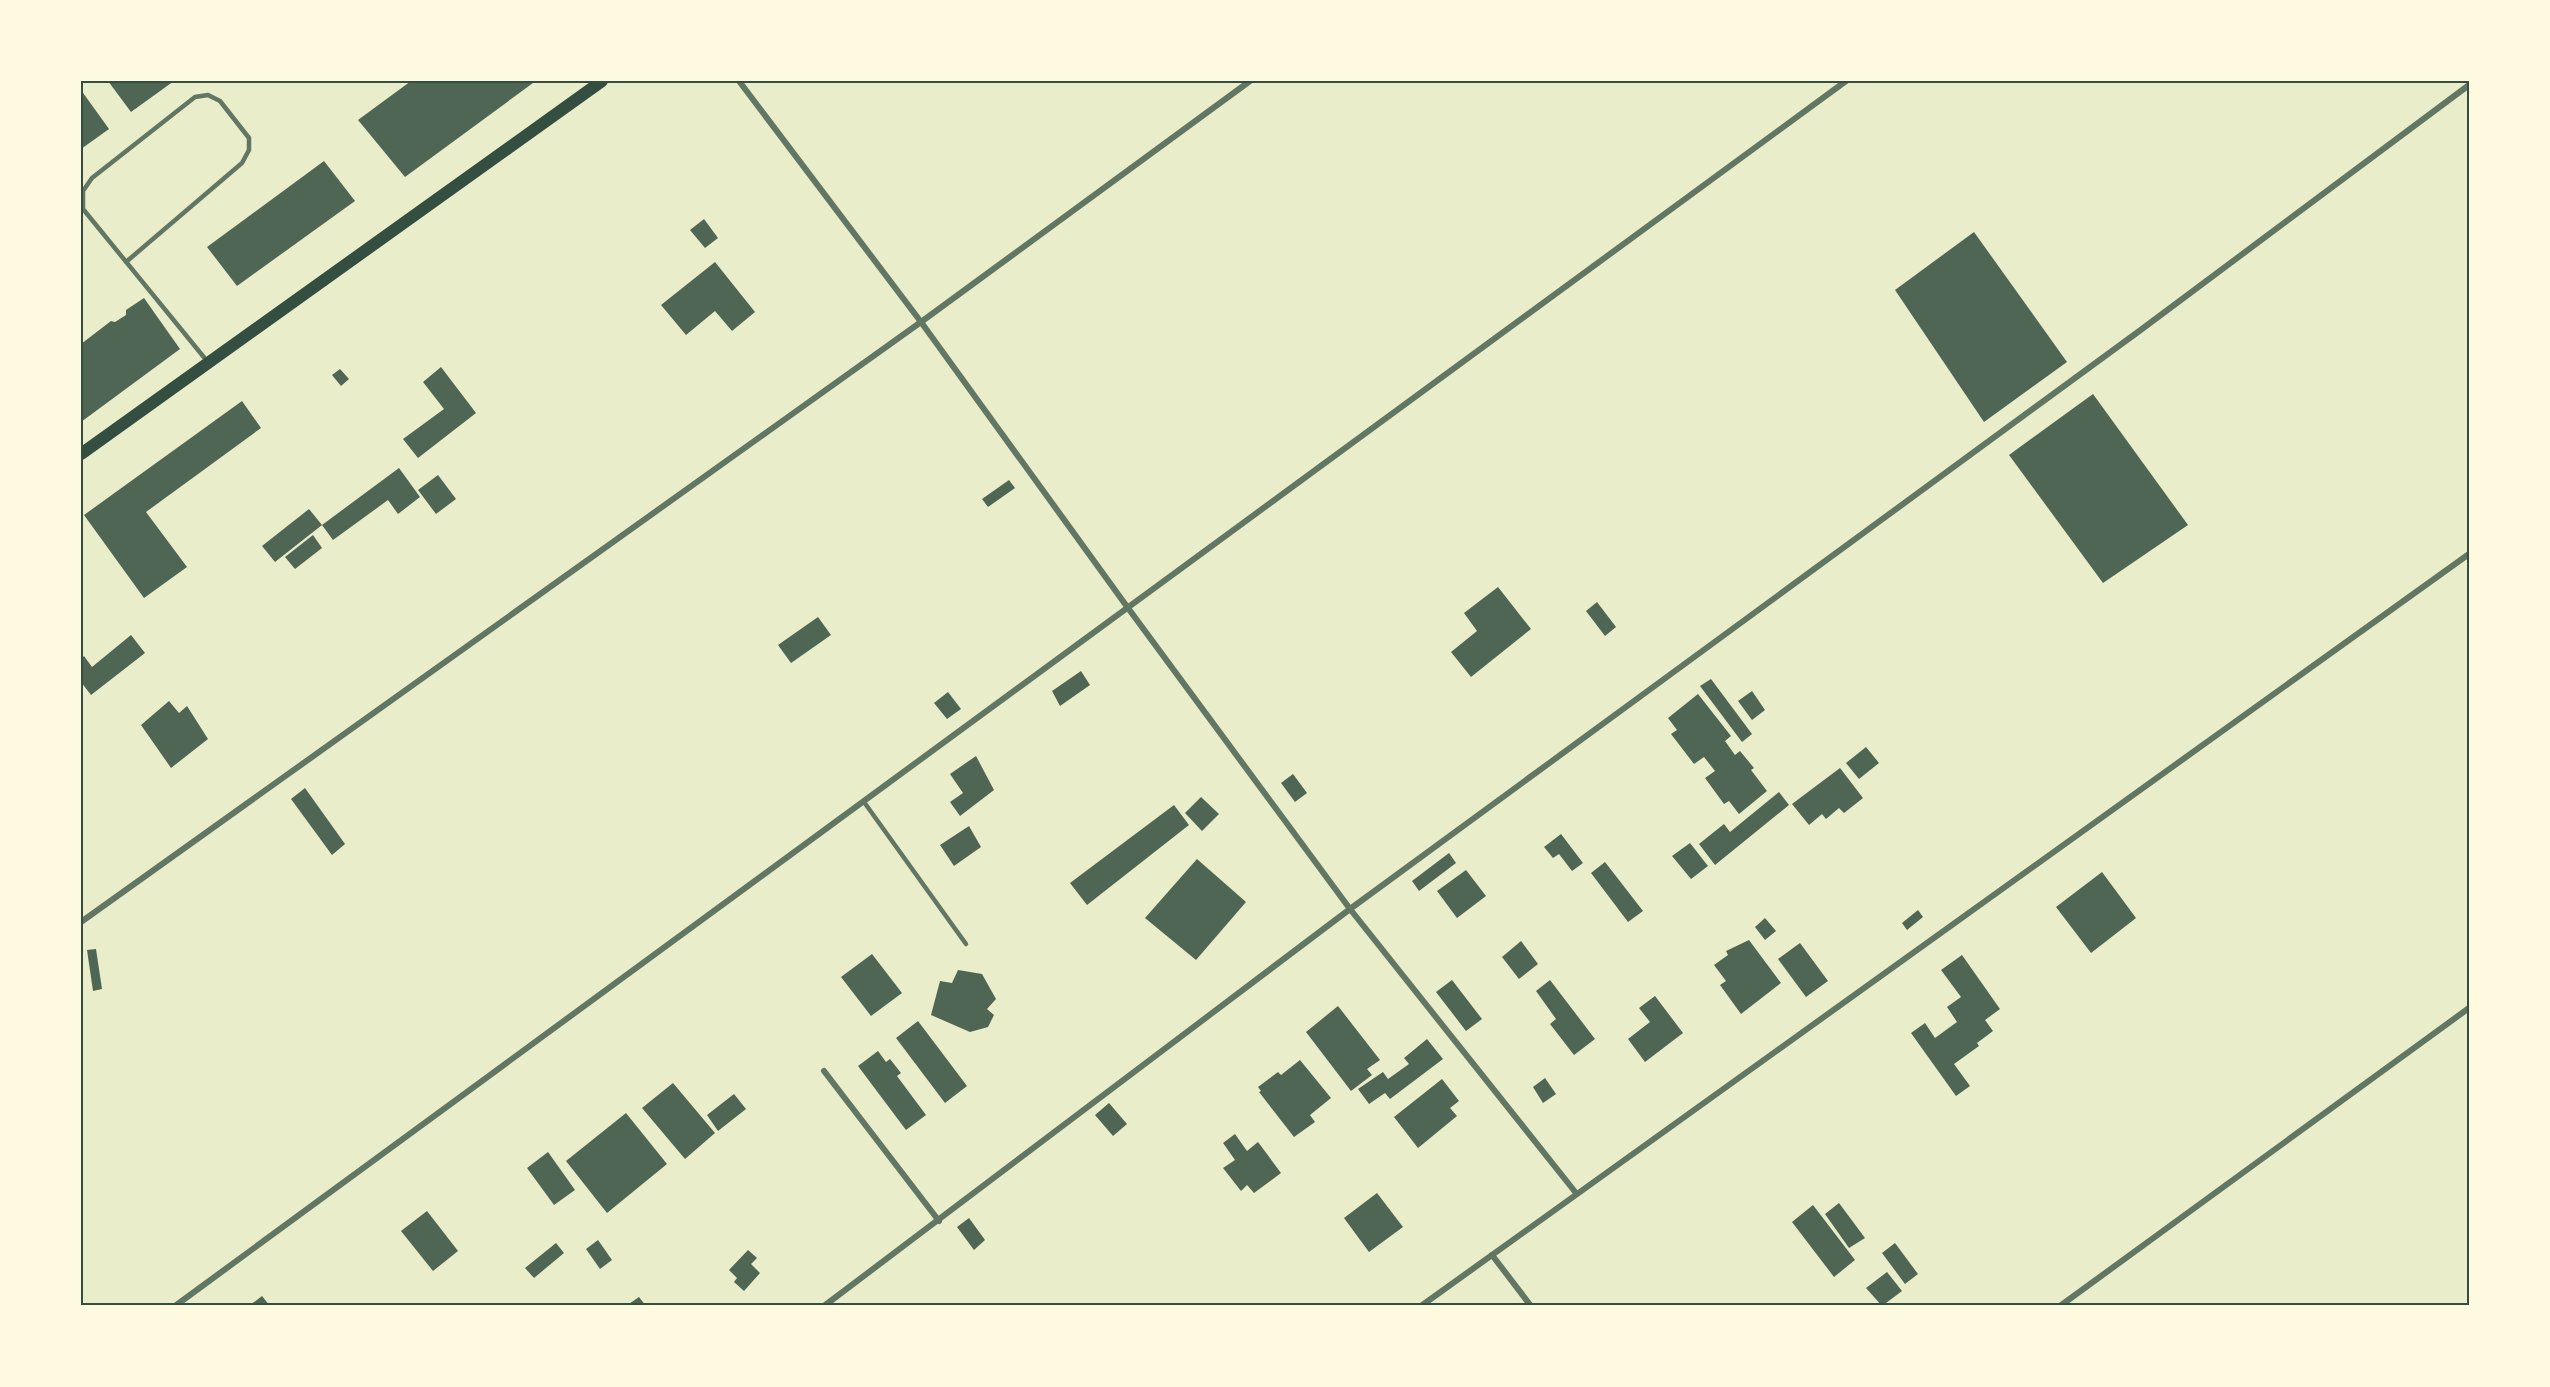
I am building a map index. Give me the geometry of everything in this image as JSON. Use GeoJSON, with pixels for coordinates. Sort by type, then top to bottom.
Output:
{"type":"FeatureCollection","features":[{"type":"Feature","properties":{"kind":"main road"},"geometry":{"type":"LineString","coordinates":[[81,454],[602,81]]}},
{"type":"Feature","properties":{"kind":"street"},"geometry":{"type":"LineString","coordinates":[[739,81],[921,322],[1350,909],[1576,1193]]}},
{"type":"Feature","properties":{"kind":"street"},"geometry":{"type":"LineString","coordinates":[[81,922],[921,322],[1250,81]]}},
{"type":"Feature","properties":{"kind":"street"},"geometry":{"type":"LineString","coordinates":[[175,1306],[1846,81]]}},
{"type":"Feature","properties":{"kind":"street"},"geometry":{"type":"LineString","coordinates":[[824,1306],[1350,909],[2142,329],[2469,85]]}},
{"type":"Feature","properties":{"kind":"street"},"geometry":{"type":"LineString","coordinates":[[1421,1306],[2469,554]]}},
{"type":"Feature","properties":{"kind":"street"},"geometry":{"type":"LineString","coordinates":[[2060,1306],[2469,1008]]}},
{"type":"Feature","properties":{"kind":"street"},"geometry":{"type":"LineString","coordinates":[[824,1071],[939,1221]]}},
{"type":"Feature","properties":{"kind":"street"},"geometry":{"type":"LineString","coordinates":[[1491,1255],[1532,1306]]}},
{"type":"Feature","properties":{"kind":"lane"},"geometry":{"type":"LineString","coordinates":[[126,262],[242,163],[249,150],[249,138],[220,101],[208,95],[195,97],[92,178],[84,191],[83,209],[126,262],[208,363]]}},
{"type":"Feature","properties":{"kind":"lane"},"geometry":{"type":"LineString","coordinates":[[864,802],[966,944]]}},
{"type":"Feature","properties":{"kind":"building"},"geometry":{"type":"Polygon","coordinates":[[[108,81],[174,81],[131,112],[108,81]]]}},
{"type":"Feature","properties":{"kind":"building"},"geometry":{"type":"Polygon","coordinates":[[[411,81],[531,81],[533,83],[405,177],[358,120],[411,81]]]}},
{"type":"Feature","properties":{"kind":"building"},"geometry":{"type":"Polygon","coordinates":[[[81,90],[109,129],[81,149],[81,90]]]}},
{"type":"Feature","properties":{"kind":"building"},"geometry":{"type":"Polygon","coordinates":[[[324,161],[355,201],[237,286],[207,247],[324,161]]]}},
{"type":"Feature","properties":{"kind":"building"},"geometry":{"type":"Polygon","coordinates":[[[704,219],[718,238],[705,248],[690,230],[704,219]]]}},
{"type":"Feature","properties":{"kind":"building"},"geometry":{"type":"Polygon","coordinates":[[[1974,232],[2067,362],[1984,422],[1895,290],[1974,232]]]}},
{"type":"Feature","properties":{"kind":"building"},"geometry":{"type":"Polygon","coordinates":[[[715,262],[755,312],[732,331],[715,311],[686,335],[661,305],[715,262]]]}},
{"type":"Feature","properties":{"kind":"building"},"geometry":{"type":"Polygon","coordinates":[[[144,298],[180,349],[81,422],[81,344],[111,321],[115,322],[126,315],[126,310],[144,298]]]}},
{"type":"Feature","properties":{"kind":"building"},"geometry":{"type":"Polygon","coordinates":[[[441,367],[476,413],[418,458],[403,439],[444,409],[423,382],[441,367]]]}},
{"type":"Feature","properties":{"kind":"building"},"geometry":{"type":"Polygon","coordinates":[[[340,369],[349,379],[341,386],[332,375],[340,369]]]}},
{"type":"Feature","properties":{"kind":"building"},"geometry":{"type":"Polygon","coordinates":[[[2093,394],[2188,525],[2103,583],[2009,455],[2093,394]]]}},
{"type":"Feature","properties":{"kind":"building"},"geometry":{"type":"Polygon","coordinates":[[[242,401],[261,428],[146,512],[187,567],[144,598],[84,515],[242,401]]]}},
{"type":"Feature","properties":{"kind":"building"},"geometry":{"type":"Polygon","coordinates":[[[399,468],[420,497],[398,514],[388,500],[333,540],[322,525],[399,468]]]}},
{"type":"Feature","properties":{"kind":"building"},"geometry":{"type":"Polygon","coordinates":[[[438,475],[456,499],[436,514],[418,490],[438,475]]]}},
{"type":"Feature","properties":{"kind":"building"},"geometry":{"type":"Polygon","coordinates":[[[1009,480],[1015,488],[988,507],[982,499],[1009,480]]]}},
{"type":"Feature","properties":{"kind":"building"},"geometry":{"type":"Polygon","coordinates":[[[309,509],[322,525],[275,562],[262,546],[309,509]]]}},
{"type":"Feature","properties":{"kind":"building"},"geometry":{"type":"Polygon","coordinates":[[[313,535],[322,548],[295,569],[285,557],[313,535]]]}},
{"type":"Feature","properties":{"kind":"building"},"geometry":{"type":"Polygon","coordinates":[[[1498,587],[1531,629],[1471,677],[1451,652],[1477,631],[1464,613],[1498,587]]]}},
{"type":"Feature","properties":{"kind":"building"},"geometry":{"type":"Polygon","coordinates":[[[1597,602],[1616,627],[1605,636],[1586,611],[1597,602]]]}},
{"type":"Feature","properties":{"kind":"building"},"geometry":{"type":"Polygon","coordinates":[[[818,617],[831,635],[791,663],[778,645],[818,617]]]}},
{"type":"Feature","properties":{"kind":"building"},"geometry":{"type":"Polygon","coordinates":[[[131,635],[145,653],[91,695],[81,682],[81,659],[84,656],[92,667],[131,635]]]}},
{"type":"Feature","properties":{"kind":"building"},"geometry":{"type":"Polygon","coordinates":[[[1081,671],[1090,685],[1060,706],[1052,691],[1081,671]]]}},
{"type":"Feature","properties":{"kind":"building"},"geometry":{"type":"Polygon","coordinates":[[[1711,679],[1752,734],[1742,742],[1700,686],[1711,679]]]}},
{"type":"Feature","properties":{"kind":"building"},"geometry":{"type":"Polygon","coordinates":[[[1752,691],[1765,710],[1752,720],[1738,701],[1752,691]]]}},
{"type":"Feature","properties":{"kind":"building"},"geometry":{"type":"Polygon","coordinates":[[[948,692],[961,709],[947,719],[934,703],[948,692]]]}},
{"type":"Feature","properties":{"kind":"building"},"geometry":{"type":"Polygon","coordinates":[[[1698,694],[1731,736],[1725,741],[1735,755],[1740,751],[1754,768],[1751,770],[1767,791],[1739,814],[1729,801],[1724,804],[1705,778],[1715,771],[1704,757],[1694,764],[1671,734],[1677,730],[1668,718],[1698,694]]]}},
{"type":"Feature","properties":{"kind":"building"},"geometry":{"type":"Polygon","coordinates":[[[169,701],[179,713],[187,706],[208,739],[171,768],[141,725],[169,701]]]}},
{"type":"Feature","properties":{"kind":"building"},"geometry":{"type":"Polygon","coordinates":[[[1866,747],[1879,763],[1859,779],[1846,763],[1866,747]]]}},
{"type":"Feature","properties":{"kind":"building"},"geometry":{"type":"Polygon","coordinates":[[[976,756],[994,790],[960,816],[950,802],[963,793],[950,774],[976,756]]]}},
{"type":"Feature","properties":{"kind":"building"},"geometry":{"type":"Polygon","coordinates":[[[1840,768],[1863,798],[1844,813],[1839,808],[1826,819],[1822,814],[1809,825],[1792,804],[1840,768]]]}},
{"type":"Feature","properties":{"kind":"building"},"geometry":{"type":"Polygon","coordinates":[[[1293,774],[1307,793],[1295,802],[1281,783],[1293,774]]]}},
{"type":"Feature","properties":{"kind":"building"},"geometry":{"type":"Polygon","coordinates":[[[305,788],[345,844],[332,855],[291,799],[305,788]]]}},
{"type":"Feature","properties":{"kind":"building"},"geometry":{"type":"Polygon","coordinates":[[[1779,792],[1789,805],[1715,865],[1699,844],[1724,824],[1730,832],[1779,792]]]}},
{"type":"Feature","properties":{"kind":"building"},"geometry":{"type":"Polygon","coordinates":[[[1201,797],[1219,814],[1202,831],[1185,813],[1201,797]]]}},
{"type":"Feature","properties":{"kind":"building"},"geometry":{"type":"Polygon","coordinates":[[[1174,805],[1189,825],[1087,905],[1070,883],[1174,805]]]}},
{"type":"Feature","properties":{"kind":"building"},"geometry":{"type":"Polygon","coordinates":[[[969,826],[981,847],[954,866],[940,845],[969,826]]]}},
{"type":"Feature","properties":{"kind":"building"},"geometry":{"type":"Polygon","coordinates":[[[1561,834],[1583,863],[1572,871],[1559,854],[1553,858],[1544,847],[1561,834]]]}},
{"type":"Feature","properties":{"kind":"building"},"geometry":{"type":"Polygon","coordinates":[[[1690,843],[1708,866],[1691,879],[1672,856],[1690,843]]]}},
{"type":"Feature","properties":{"kind":"building"},"geometry":{"type":"Polygon","coordinates":[[[1449,853],[1456,863],[1419,891],[1412,881],[1449,853]]]}},
{"type":"Feature","properties":{"kind":"building"},"geometry":{"type":"Polygon","coordinates":[[[1197,859],[1246,902],[1196,960],[1145,918],[1197,859]]]}},
{"type":"Feature","properties":{"kind":"building"},"geometry":{"type":"Polygon","coordinates":[[[1605,862],[1643,911],[1628,922],[1591,873],[1605,862]]]}},
{"type":"Feature","properties":{"kind":"building"},"geometry":{"type":"Polygon","coordinates":[[[1466,870],[1486,896],[1457,918],[1437,891],[1466,870]]]}},
{"type":"Feature","properties":{"kind":"building"},"geometry":{"type":"Polygon","coordinates":[[[2102,872],[2136,918],[2091,953],[2056,907],[2102,872]]]}},
{"type":"Feature","properties":{"kind":"building"},"geometry":{"type":"Polygon","coordinates":[[[1918,910],[1923,917],[1907,930],[1902,923],[1918,910]]]}},
{"type":"Feature","properties":{"kind":"building"},"geometry":{"type":"Polygon","coordinates":[[[1765,918],[1776,931],[1765,940],[1755,927],[1765,918]]]}},
{"type":"Feature","properties":{"kind":"building"},"geometry":{"type":"Polygon","coordinates":[[[1749,940],[1781,983],[1741,1014],[1720,985],[1726,981],[1714,965],[1728,955],[1726,951],[1749,940]]]}},
{"type":"Feature","properties":{"kind":"building"},"geometry":{"type":"Polygon","coordinates":[[[1521,941],[1538,964],[1519,979],[1502,957],[1521,941]]]}},
{"type":"Feature","properties":{"kind":"building"},"geometry":{"type":"Polygon","coordinates":[[[1800,943],[1828,981],[1806,997],[1778,959],[1800,943]]]}},
{"type":"Feature","properties":{"kind":"building"},"geometry":{"type":"Polygon","coordinates":[[[96,949],[102,989],[93,991],[87,950],[96,949]]]}},
{"type":"Feature","properties":{"kind":"building"},"geometry":{"type":"Polygon","coordinates":[[[872,954],[902,993],[871,1016],[841,977],[872,954]]]}},
{"type":"Feature","properties":{"kind":"building"},"geometry":{"type":"Polygon","coordinates":[[[1962,955],[2000,1009],[1985,1020],[1993,1031],[1977,1043],[1979,1046],[1954,1064],[1970,1086],[1956,1096],[1911,1033],[1925,1023],[1935,1038],[1957,1022],[1947,1007],[1961,997],[1941,970],[1962,955]]]}},
{"type":"Feature","properties":{"kind":"building"},"geometry":{"type":"Polygon","coordinates":[[[958,970],[982,974],[996,999],[987,1009],[994,1015],[988,1027],[970,1032],[931,1015],[940,981],[952,983],[958,970]]]}},
{"type":"Feature","properties":{"kind":"building"},"geometry":{"type":"Polygon","coordinates":[[[1452,980],[1482,1019],[1466,1031],[1436,992],[1452,980]]]}},
{"type":"Feature","properties":{"kind":"building"},"geometry":{"type":"Polygon","coordinates":[[[1550,980],[1595,1039],[1574,1055],[1550,1024],[1556,1019],[1536,991],[1550,980]]]}},
{"type":"Feature","properties":{"kind":"building"},"geometry":{"type":"Polygon","coordinates":[[[1655,996],[1683,1033],[1645,1062],[1628,1039],[1650,1022],[1639,1008],[1655,996]]]}},
{"type":"Feature","properties":{"kind":"building"},"geometry":{"type":"Polygon","coordinates":[[[1338,1006],[1380,1060],[1367,1069],[1372,1075],[1351,1091],[1306,1032],[1338,1006]]]}},
{"type":"Feature","properties":{"kind":"building"},"geometry":{"type":"Polygon","coordinates":[[[918,1021],[967,1086],[945,1103],[896,1038],[918,1021]]]}},
{"type":"Feature","properties":{"kind":"building"},"geometry":{"type":"Polygon","coordinates":[[[1427,1039],[1443,1059],[1390,1099],[1385,1093],[1369,1104],[1358,1089],[1383,1072],[1388,1079],[1409,1064],[1404,1058],[1427,1039]]]}},
{"type":"Feature","properties":{"kind":"building"},"geometry":{"type":"Polygon","coordinates":[[[878,1051],[886,1062],[890,1059],[901,1073],[897,1076],[926,1115],[906,1130],[858,1066],[878,1051]]]}},
{"type":"Feature","properties":{"kind":"building"},"geometry":{"type":"Polygon","coordinates":[[[1300,1060],[1331,1098],[1310,1115],[1315,1122],[1294,1137],[1259,1092],[1261,1091],[1258,1087],[1278,1072],[1281,1075],[1300,1060]]]}},
{"type":"Feature","properties":{"kind":"building"},"geometry":{"type":"Polygon","coordinates":[[[1545,1078],[1556,1094],[1543,1103],[1533,1087],[1545,1078]]]}},
{"type":"Feature","properties":{"kind":"building"},"geometry":{"type":"Polygon","coordinates":[[[1442,1079],[1459,1101],[1450,1108],[1457,1116],[1418,1148],[1394,1117],[1442,1079]]]}},
{"type":"Feature","properties":{"kind":"building"},"geometry":{"type":"Polygon","coordinates":[[[673,1083],[715,1133],[685,1159],[642,1108],[673,1083]]]}},
{"type":"Feature","properties":{"kind":"building"},"geometry":{"type":"Polygon","coordinates":[[[734,1094],[746,1109],[718,1131],[707,1115],[734,1094]]]}},
{"type":"Feature","properties":{"kind":"building"},"geometry":{"type":"Polygon","coordinates":[[[1109,1103],[1127,1124],[1113,1136],[1095,1115],[1109,1103]]]}},
{"type":"Feature","properties":{"kind":"building"},"geometry":{"type":"Polygon","coordinates":[[[626,1113],[667,1164],[607,1213],[566,1161],[626,1113]]]}},
{"type":"Feature","properties":{"kind":"building"},"geometry":{"type":"Polygon","coordinates":[[[1235,1134],[1247,1151],[1258,1142],[1281,1173],[1254,1193],[1247,1185],[1241,1191],[1223,1168],[1235,1160],[1223,1143],[1235,1134]]]}},
{"type":"Feature","properties":{"kind":"building"},"geometry":{"type":"Polygon","coordinates":[[[548,1152],[575,1190],[554,1205],[527,1168],[548,1152]]]}},
{"type":"Feature","properties":{"kind":"building"},"geometry":{"type":"Polygon","coordinates":[[[1377,1193],[1403,1227],[1369,1252],[1344,1218],[1377,1193]]]}},
{"type":"Feature","properties":{"kind":"building"},"geometry":{"type":"Polygon","coordinates":[[[1839,1203],[1865,1238],[1849,1248],[1825,1214],[1839,1203]]]}},
{"type":"Feature","properties":{"kind":"building"},"geometry":{"type":"Polygon","coordinates":[[[1813,1205],[1855,1260],[1834,1277],[1792,1222],[1813,1205]]]}},
{"type":"Feature","properties":{"kind":"building"},"geometry":{"type":"Polygon","coordinates":[[[427,1211],[458,1251],[433,1271],[401,1231],[427,1211]]]}},
{"type":"Feature","properties":{"kind":"building"},"geometry":{"type":"Polygon","coordinates":[[[969,1218],[985,1240],[974,1250],[957,1227],[969,1218]]]}},
{"type":"Feature","properties":{"kind":"building"},"geometry":{"type":"Polygon","coordinates":[[[598,1240],[612,1260],[600,1269],[586,1249],[598,1240]]]}},
{"type":"Feature","properties":{"kind":"building"},"geometry":{"type":"Polygon","coordinates":[[[556,1243],[564,1253],[534,1278],[525,1268],[556,1243]]]}},
{"type":"Feature","properties":{"kind":"building"},"geometry":{"type":"Polygon","coordinates":[[[1895,1243],[1918,1274],[1905,1284],[1882,1253],[1895,1243]]]}},
{"type":"Feature","properties":{"kind":"building"},"geometry":{"type":"Polygon","coordinates":[[[748,1250],[757,1258],[751,1264],[760,1273],[744,1291],[734,1282],[737,1278],[729,1270],[748,1250]]]}},
{"type":"Feature","properties":{"kind":"building"},"geometry":{"type":"Polygon","coordinates":[[[1887,1272],[1902,1291],[1882,1306],[1866,1288],[1887,1272]]]}},
{"type":"Feature","properties":{"kind":"building"},"geometry":{"type":"Polygon","coordinates":[[[262,1296],[270,1306],[249,1306],[262,1296]]]}},
{"type":"Feature","properties":{"kind":"building"},"geometry":{"type":"Polygon","coordinates":[[[639,1297],[646,1306],[626,1306],[639,1297]]]}}]}
